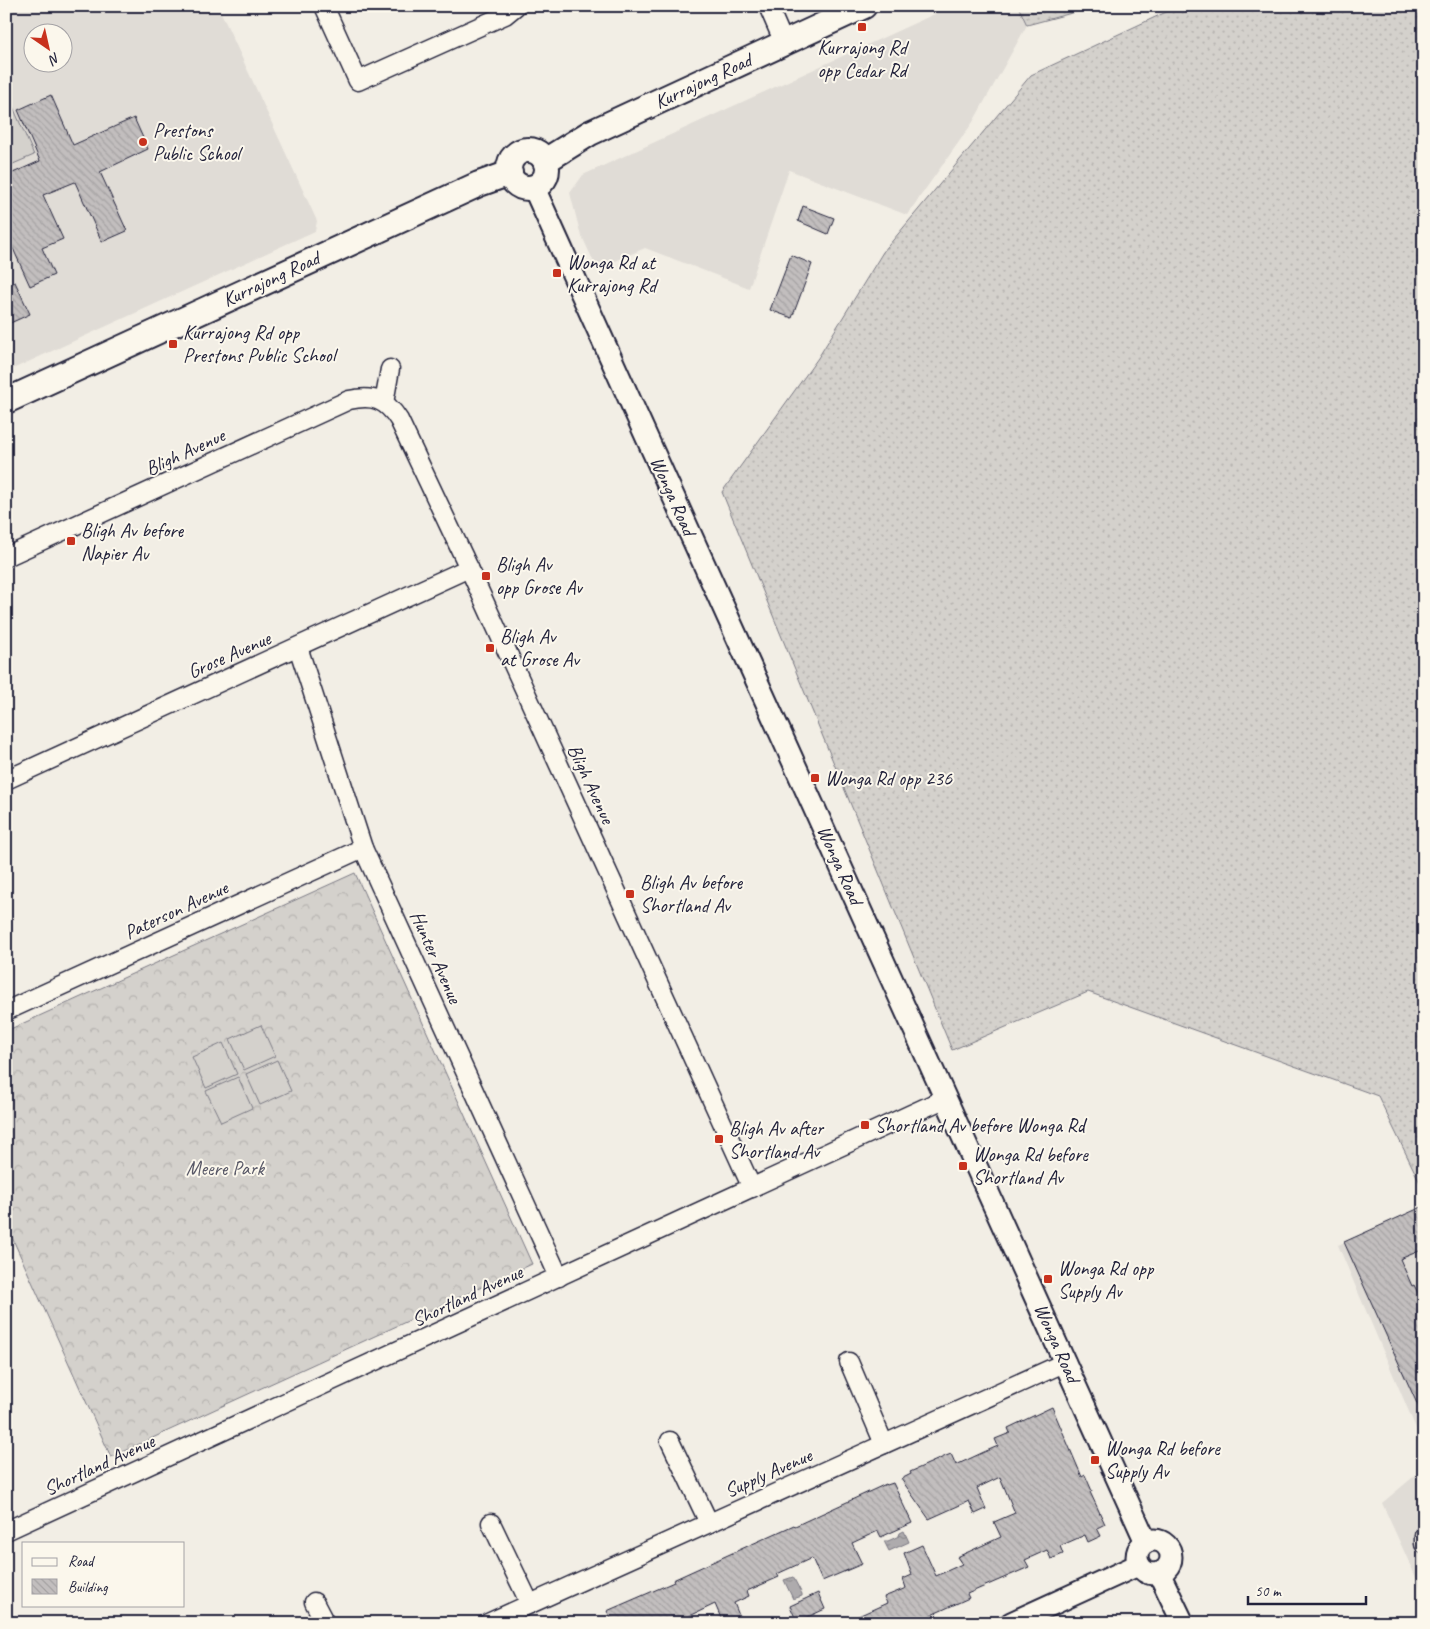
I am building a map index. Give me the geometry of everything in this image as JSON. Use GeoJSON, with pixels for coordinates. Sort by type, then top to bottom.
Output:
{"type":"FeatureCollection","features":[{"type":"Feature","properties":{"kind":"main road","name":"Kurrajong Road"},"geometry":{"type":"LineString","coordinates":[[545,160],[590,133],[864,6]]}},
{"type":"Feature","properties":{"kind":"main road"},"geometry":{"type":"LineString","coordinates":[[533,151],[541,156],[547,165],[546,176],[534,188],[526,188],[517,184],[510,173],[510,164],[521,152],[533,151]]}},
{"type":"Feature","properties":{"kind":"main road","name":"Kurrajong Road"},"geometry":{"type":"LineString","coordinates":[[6,401],[479,184],[510,173]]}},
{"type":"Feature","properties":{"kind":"street"},"geometry":{"type":"LineString","coordinates":[[324,6],[358,81],[505,15],[516,6]]}},
{"type":"Feature","properties":{"kind":"street"},"geometry":{"type":"LineString","coordinates":[[768,6],[784,43]]}},
{"type":"Feature","properties":{"kind":"street","name":"Wonga Road"},"geometry":{"type":"LineString","coordinates":[[534,188],[1146,1542]]}},
{"type":"Feature","properties":{"kind":"street"},"geometry":{"type":"LineString","coordinates":[[384,402],[390,369]]}},
{"type":"Feature","properties":{"kind":"street","name":"Bligh Avenue"},"geometry":{"type":"LineString","coordinates":[[6,557],[349,400],[363,397],[372,398],[384,402],[393,409],[400,420],[469,568],[752,1188]]}},
{"type":"Feature","properties":{"kind":"street","name":"Grose Avenue"},"geometry":{"type":"LineString","coordinates":[[6,780],[469,568]]}},
{"type":"Feature","properties":{"kind":"street","name":"Hunter Avenue"},"geometry":{"type":"LineString","coordinates":[[298,647],[363,848],[559,1277]]}},
{"type":"Feature","properties":{"kind":"street","name":"Paterson Avenue"},"geometry":{"type":"LineString","coordinates":[[6,1011],[363,848]]}},
{"type":"Feature","properties":{"kind":"street","name":"Shortland Avenue"},"geometry":{"type":"LineString","coordinates":[[6,1531],[946,1098]]}},
{"type":"Feature","properties":{"kind":"street"},"geometry":{"type":"LineString","coordinates":[[849,1362],[884,1444]]}},
{"type":"Feature","properties":{"kind":"street","name":"Supply Avenue"},"geometry":{"type":"LineString","coordinates":[[488,1623],[1066,1362]]}},
{"type":"Feature","properties":{"kind":"street"},"geometry":{"type":"LineString","coordinates":[[670,1441],[709,1523]]}},
{"type":"Feature","properties":{"kind":"street"},"geometry":{"type":"LineString","coordinates":[[492,1523],[530,1604]]}},
{"type":"Feature","properties":{"kind":"street"},"geometry":{"type":"LineString","coordinates":[[1424,1535],[1424,1544]]}},
{"type":"Feature","properties":{"kind":"street"},"geometry":{"type":"LineString","coordinates":[[1157,1541],[1166,1546],[1169,1551],[1168,1566],[1159,1573],[1150,1574],[1138,1565],[1139,1549],[1146,1542],[1157,1541]]}},
{"type":"Feature","properties":{"kind":"street"},"geometry":{"type":"LineString","coordinates":[[1011,1623],[1138,1565]]}},
{"type":"Feature","properties":{"kind":"street"},"geometry":{"type":"LineString","coordinates":[[1159,1573],[1182,1623]]}},
{"type":"Feature","properties":{"kind":"street"},"geometry":{"type":"LineString","coordinates":[[314,1602],[325,1623]]}},
{"type":"Feature","properties":{"kind":"shaded area","name":"Prestons Public School"},"geometry":{"type":"Polygon","coordinates":[[[6,6],[218,6],[317,221],[315,231],[6,372],[6,6]]]}},
{"type":"Feature","properties":{"kind":"shaded area"},"geometry":{"type":"Polygon","coordinates":[[[952,6],[1018,6],[1027,25],[973,122],[907,215],[789,170],[749,288],[645,248],[597,269],[580,232],[570,193],[583,175],[952,6]]]}},
{"type":"Feature","properties":{"kind":"shaded area"},"geometry":{"type":"Polygon","coordinates":[[[1424,1206],[1424,1447],[1338,1245],[1424,1206]]]}},
{"type":"Feature","properties":{"kind":"shaded area"},"geometry":{"type":"Polygon","coordinates":[[[1424,1468],[1424,1595],[1382,1503],[1424,1468]]]}},
{"type":"Feature","properties":{"kind":"green space"},"geometry":{"type":"Polygon","coordinates":[[[1018,6],[1098,6],[1027,25],[1018,6]]]}},
{"type":"Feature","properties":{"kind":"green space"},"geometry":{"type":"Polygon","coordinates":[[[1179,6],[1424,6],[1424,1191],[1378,1096],[1088,992],[952,1050],[722,492],[818,358],[883,252],[1031,75],[1179,6]]]}},
{"type":"Feature","properties":{"kind":"green space"},"geometry":{"type":"Polygon","coordinates":[[[6,91],[34,155],[6,167],[6,91]]]}},
{"type":"Feature","properties":{"kind":"green space","name":"Meere Park"},"geometry":{"type":"Polygon","coordinates":[[[355,873],[532,1264],[111,1457],[6,1224],[6,1031],[355,873]]]}},
{"type":"Feature","properties":{"kind":"green space"},"geometry":{"type":"Polygon","coordinates":[[[261,1025],[275,1056],[244,1070],[230,1039],[261,1025]]]}},
{"type":"Feature","properties":{"kind":"green space"},"geometry":{"type":"Polygon","coordinates":[[[223,1043],[237,1074],[206,1088],[192,1057],[223,1043]]]}},
{"type":"Feature","properties":{"kind":"green space"},"geometry":{"type":"Polygon","coordinates":[[[277,1060],[291,1091],[260,1105],[246,1074],[277,1060]]]}},
{"type":"Feature","properties":{"kind":"green space"},"geometry":{"type":"Polygon","coordinates":[[[238,1077],[252,1108],[221,1122],[206,1091],[238,1077]]]}},
{"type":"Feature","properties":{"kind":"water"},"geometry":{"type":"Polygon","coordinates":[[[904,1531],[909,1542],[889,1551],[884,1541],[899,1536],[904,1531]]]}},
{"type":"Feature","properties":{"kind":"water"},"geometry":{"type":"Polygon","coordinates":[[[793,1577],[802,1596],[793,1599],[784,1580],[793,1577]]]}},
{"type":"Feature","properties":{"kind":"building"},"geometry":{"type":"Polygon","coordinates":[[[51,95],[73,145],[134,118],[148,149],[100,172],[127,231],[102,242],[75,182],[43,195],[63,239],[42,248],[54,275],[30,286],[6,233],[6,176],[40,161],[18,110],[51,95]]]}},
{"type":"Feature","properties":{"kind":"building"},"geometry":{"type":"Polygon","coordinates":[[[803,206],[834,218],[828,234],[798,221],[803,206]]]}},
{"type":"Feature","properties":{"kind":"building"},"geometry":{"type":"Polygon","coordinates":[[[791,255],[812,264],[792,318],[770,310],[791,255]]]}},
{"type":"Feature","properties":{"kind":"building"},"geometry":{"type":"Polygon","coordinates":[[[15,282],[30,314],[6,325],[6,286],[15,282]]]}},
{"type":"Feature","properties":{"kind":"building"},"geometry":{"type":"Polygon","coordinates":[[[1424,1206],[1424,1249],[1400,1259],[1412,1286],[1414,1285],[1424,1305],[1424,1419],[1344,1242],[1424,1206]]]}},
{"type":"Feature","properties":{"kind":"building"},"geometry":{"type":"Polygon","coordinates":[[[1052,1407],[1082,1477],[1085,1475],[1092,1491],[1090,1492],[1105,1524],[1097,1528],[1101,1536],[1088,1542],[1085,1535],[1060,1546],[1063,1554],[1051,1559],[1047,1550],[1025,1560],[1029,1567],[967,1594],[969,1598],[920,1620],[918,1616],[903,1623],[843,1623],[887,1603],[884,1597],[906,1588],[903,1579],[912,1575],[904,1553],[922,1545],[936,1576],[962,1564],[957,1557],[1001,1537],[994,1522],[1015,1513],[1000,1477],[977,1488],[986,1509],[975,1514],[969,1501],[929,1519],[901,1479],[911,1474],[910,1472],[951,1454],[956,1465],[998,1446],[995,1439],[1010,1433],[1008,1428],[1052,1407]]]}},
{"type":"Feature","properties":{"kind":"building"},"geometry":{"type":"Polygon","coordinates":[[[893,1483],[912,1523],[881,1537],[878,1531],[852,1543],[862,1564],[822,1581],[812,1558],[777,1574],[779,1577],[747,1591],[749,1596],[734,1603],[742,1623],[723,1623],[715,1604],[675,1623],[613,1623],[607,1611],[674,1582],[673,1580],[794,1525],[886,1484],[893,1483]]]}},
{"type":"Feature","properties":{"kind":"building"},"geometry":{"type":"Polygon","coordinates":[[[818,1593],[825,1609],[797,1622],[790,1606],[818,1593]]]}},
{"type":"Feature","properties":{"kind":"place","name":"Kurrajong Rd opp Cedar Rd"},"geometry":{"type":"Point","coordinates":[862,27]}},
{"type":"Feature","properties":{"kind":"place","name":"Prestons Public School"},"geometry":{"type":"Point","coordinates":[143,142]}},
{"type":"Feature","properties":{"kind":"place","name":"Wonga Rd at Kurrajong Rd"},"geometry":{"type":"Point","coordinates":[557,273]}},
{"type":"Feature","properties":{"kind":"place","name":"Kurrajong Rd opp Prestons Public School"},"geometry":{"type":"Point","coordinates":[173,344]}},
{"type":"Feature","properties":{"kind":"place","name":"Bligh Av before Napier Av"},"geometry":{"type":"Point","coordinates":[71,541]}},
{"type":"Feature","properties":{"kind":"place","name":"Bligh Av opp Grose Av"},"geometry":{"type":"Point","coordinates":[486,576]}},
{"type":"Feature","properties":{"kind":"place","name":"Bligh Av at Grose Av"},"geometry":{"type":"Point","coordinates":[490,648]}},
{"type":"Feature","properties":{"kind":"place","name":"Wonga Rd opp 236"},"geometry":{"type":"Point","coordinates":[815,778]}},
{"type":"Feature","properties":{"kind":"place","name":"Bligh Av before Shortland Av"},"geometry":{"type":"Point","coordinates":[630,894]}},
{"type":"Feature","properties":{"kind":"place","name":"Shortland Av before Wonga Rd"},"geometry":{"type":"Point","coordinates":[865,1125]}},
{"type":"Feature","properties":{"kind":"place","name":"Bligh Av after Shortland Av"},"geometry":{"type":"Point","coordinates":[719,1139]}},
{"type":"Feature","properties":{"kind":"place","name":"Wonga Rd before Shortland Av"},"geometry":{"type":"Point","coordinates":[963,1166]}},
{"type":"Feature","properties":{"kind":"place","name":"Wonga Rd opp Supply Av"},"geometry":{"type":"Point","coordinates":[1048,1279]}},
{"type":"Feature","properties":{"kind":"place","name":"Wonga Rd before Supply Av"},"geometry":{"type":"Point","coordinates":[1095,1460]}}]}
